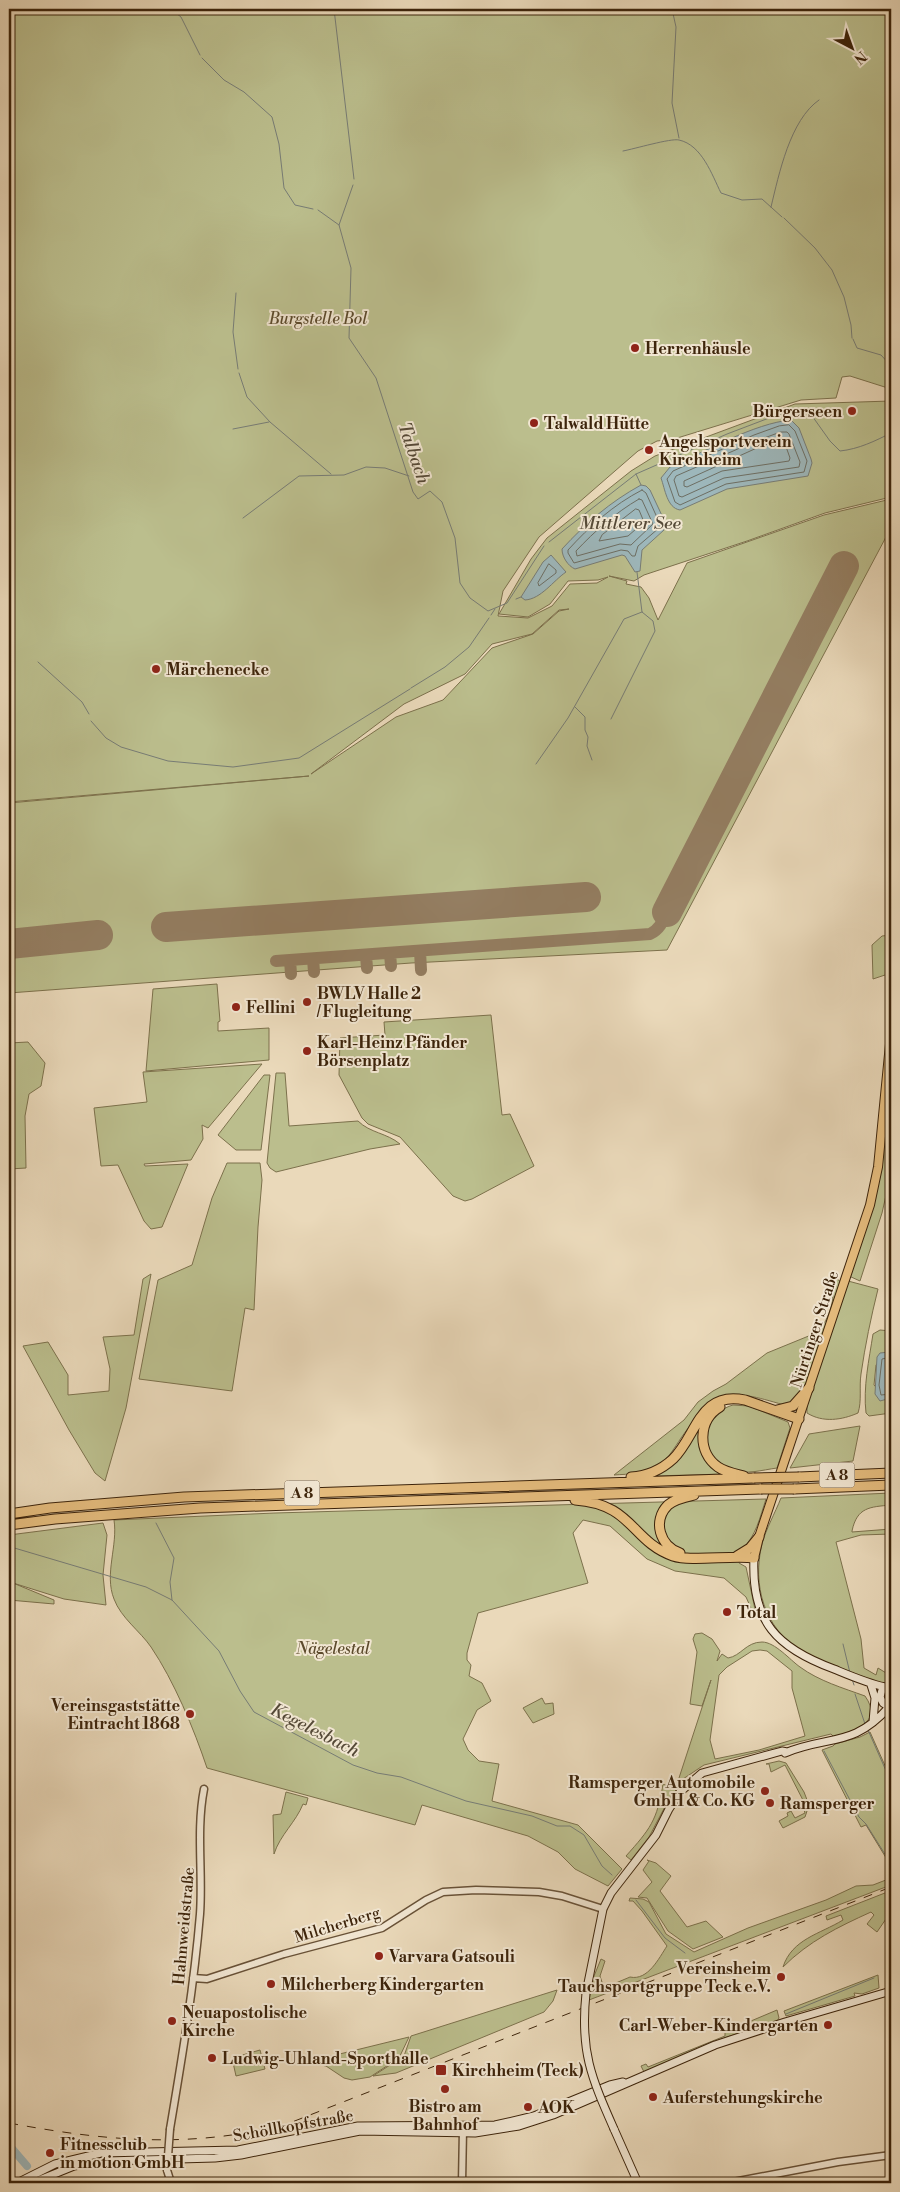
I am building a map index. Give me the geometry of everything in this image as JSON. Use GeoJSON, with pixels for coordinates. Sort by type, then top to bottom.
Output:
{"type":"FeatureCollection","features":[{"type":"Feature","properties":{"kind":"highway"},"geometry":{"type":"LineString","coordinates":[[776,1410],[793,1406],[809,1388]]}},
{"type":"Feature","properties":{"kind":"highway"},"geometry":{"type":"LineString","coordinates":[[617,1483],[627,1477],[642,1475],[665,1465],[680,1450],[700,1417],[715,1404],[730,1398],[745,1400],[799,1419]]}},
{"type":"Feature","properties":{"kind":"highway"},"geometry":{"type":"LineString","coordinates":[[745,1400],[730,1402],[712,1414],[704,1426],[703,1441],[709,1457],[718,1466],[730,1472],[754,1478]]}},
{"type":"Feature","properties":{"kind":"highway","name":"A 8"},"geometry":{"type":"LineString","coordinates":[[9,1514],[94,1504],[184,1497],[891,1473]]}},
{"type":"Feature","properties":{"kind":"highway","name":"A 8"},"geometry":{"type":"LineString","coordinates":[[9,1525],[121,1513],[219,1507],[891,1485]]}},
{"type":"Feature","properties":{"kind":"highway"},"geometry":{"type":"LineString","coordinates":[[692,1558],[675,1552],[665,1543],[660,1531],[661,1519],[663,1512],[673,1502],[706,1491]]}},
{"type":"Feature","properties":{"kind":"highway"},"geometry":{"type":"LineString","coordinates":[[569,1496],[574,1500],[594,1502],[621,1514],[661,1551],[677,1557],[737,1556],[754,1558]]}},
{"type":"Feature","properties":{"kind":"highway"},"geometry":{"type":"LineString","coordinates":[[737,1556],[750,1548],[759,1537]]}},
{"type":"Feature","properties":{"kind":"main road","name":"Nürtinger Straße"},"geometry":{"type":"LineString","coordinates":[[886,1688],[806,1658],[779,1639],[758,1602],[754,1582],[754,1558],[759,1537],[875,1186],[891,1034]]}},
{"type":"Feature","properties":{"kind":"main road"},"geometry":{"type":"LineString","coordinates":[[867,1682],[875,1698],[873,1722]]}},
{"type":"Feature","properties":{"kind":"main road"},"geometry":{"type":"LineString","coordinates":[[638,2183],[588,2066],[583,2027],[586,1993],[603,1909],[611,1892],[656,1835],[674,1799],[690,1782],[713,1769],[861,1732],[888,1706],[886,1688]]}},
{"type":"Feature","properties":{"kind":"main road","name":"Schöllkopfstraße"},"geometry":{"type":"LineString","coordinates":[[32,2183],[74,2166],[106,2160],[215,2158],[242,2155],[360,2131],[463,2129],[518,2120],[550,2110],[610,2084],[632,2080],[755,2031],[891,1992]]}},
{"type":"Feature","properties":{"kind":"main road","name":"Schöllkopfstraße"},"geometry":{"type":"LineString","coordinates":[[17,2183],[55,2164],[101,2153],[238,2150],[358,2126],[463,2129]]}},
{"type":"Feature","properties":{"kind":"street","name":"Hahnweidstraße"},"geometry":{"type":"LineString","coordinates":[[171,2183],[167,2170],[170,2129],[193,1978],[202,1880],[200,1821],[204,1790]]}},
{"type":"Feature","properties":{"kind":"street","name":"Milcherberg"},"geometry":{"type":"LineString","coordinates":[[193,1978],[207,1979],[284,1954],[382,1928],[443,1892],[476,1890],[539,1892],[562,1896],[603,1909]]}},
{"type":"Feature","properties":{"kind":"street"},"geometry":{"type":"LineString","coordinates":[[462,2183],[463,2129]]}},
{"type":"Feature","properties":{"kind":"street"},"geometry":{"type":"LineString","coordinates":[[728,2183],[844,2161],[891,2155]]}},
{"type":"Feature","properties":{"kind":"green space","name":"Burgstelle Bol"},"geometry":{"type":"Polygon","coordinates":[[[9,9],[891,9],[891,389],[850,376],[842,377],[836,398],[801,400],[674,439],[657,441],[638,451],[539,537],[503,591],[498,616],[528,618],[552,606],[570,584],[597,583],[608,577],[598,580],[568,581],[550,604],[528,617],[499,614],[531,559],[547,538],[631,471],[655,456],[795,404],[891,401],[891,497],[825,513],[644,575],[634,581],[609,576],[627,581],[626,584],[641,587],[649,598],[658,620],[687,563],[824,515],[891,499],[891,525],[886,537],[667,950],[411,963],[9,993],[9,803],[309,776],[9,802],[9,9]],[[569,609],[559,610],[532,634],[492,644],[465,674],[404,704],[311,774],[396,717],[443,700],[492,648],[533,634],[559,611],[569,609]]]}},
{"type":"Feature","properties":{"kind":"green space"},"geometry":{"type":"Polygon","coordinates":[[[891,935],[891,973],[873,979],[872,945],[882,936],[891,935]]]}},
{"type":"Feature","properties":{"kind":"green space"},"geometry":{"type":"Polygon","coordinates":[[[217,984],[220,1021],[218,1022],[218,1031],[269,1028],[269,1060],[146,1071],[153,989],[217,984]]]}},
{"type":"Feature","properties":{"kind":"green space"},"geometry":{"type":"Polygon","coordinates":[[[491,1015],[502,1115],[510,1114],[534,1166],[465,1201],[453,1196],[400,1137],[368,1124],[362,1118],[339,1075],[340,1038],[385,1035],[384,1022],[491,1015]]]}},
{"type":"Feature","properties":{"kind":"green space"},"geometry":{"type":"Polygon","coordinates":[[[28,1042],[45,1063],[41,1086],[29,1094],[25,1116],[26,1168],[9,1169],[9,1043],[28,1042]]]}},
{"type":"Feature","properties":{"kind":"green space"},"geometry":{"type":"Polygon","coordinates":[[[891,1054],[891,1173],[882,1213],[860,1281],[849,1276],[877,1190],[891,1054]]]}},
{"type":"Feature","properties":{"kind":"green space"},"geometry":{"type":"Polygon","coordinates":[[[262,1064],[208,1128],[202,1125],[203,1139],[191,1160],[144,1164],[145,1166],[188,1164],[162,1227],[151,1229],[144,1221],[118,1165],[101,1166],[94,1108],[147,1102],[143,1072],[262,1064]]]}},
{"type":"Feature","properties":{"kind":"green space"},"geometry":{"type":"Polygon","coordinates":[[[276,1073],[285,1073],[289,1126],[358,1121],[400,1144],[370,1149],[276,1172],[267,1163],[276,1073]]]}},
{"type":"Feature","properties":{"kind":"green space"},"geometry":{"type":"Polygon","coordinates":[[[264,1075],[270,1075],[261,1150],[236,1150],[218,1135],[264,1075]]]}},
{"type":"Feature","properties":{"kind":"green space"},"geometry":{"type":"Polygon","coordinates":[[[227,1163],[260,1163],[262,1180],[254,1310],[245,1308],[232,1391],[139,1379],[158,1280],[192,1265],[212,1198],[227,1163]]]}},
{"type":"Feature","properties":{"kind":"green space"},"geometry":{"type":"Polygon","coordinates":[[[151,1274],[126,1408],[105,1481],[95,1473],[23,1346],[48,1342],[68,1375],[68,1395],[109,1391],[110,1369],[103,1337],[134,1335],[143,1279],[151,1274]]]}},
{"type":"Feature","properties":{"kind":"green space"},"geometry":{"type":"Polygon","coordinates":[[[837,1279],[841,1282],[805,1386],[797,1399],[784,1405],[749,1396],[724,1396],[704,1409],[659,1465],[643,1472],[614,1475],[684,1420],[698,1402],[726,1384],[767,1353],[816,1333],[824,1323],[830,1310],[833,1297],[832,1284],[837,1279]]]}},
{"type":"Feature","properties":{"kind":"green space"},"geometry":{"type":"Polygon","coordinates":[[[848,1281],[878,1289],[860,1379],[858,1413],[832,1419],[819,1418],[807,1413],[807,1406],[848,1281]]]}},
{"type":"Feature","properties":{"kind":"green space"},"geometry":{"type":"Polygon","coordinates":[[[880,1330],[891,1331],[891,1353],[886,1353],[876,1365],[874,1385],[888,1400],[891,1398],[891,1413],[869,1416],[866,1413],[865,1403],[867,1374],[873,1334],[880,1330]]]}},
{"type":"Feature","properties":{"kind":"green space"},"geometry":{"type":"Polygon","coordinates":[[[733,1405],[749,1406],[788,1422],[790,1428],[777,1468],[742,1472],[720,1465],[712,1457],[707,1448],[708,1427],[713,1418],[722,1410],[733,1405]]]}},
{"type":"Feature","properties":{"kind":"green space"},"geometry":{"type":"Polygon","coordinates":[[[715,1409],[702,1443],[725,1474],[653,1476],[700,1423],[715,1409]]]}},
{"type":"Feature","properties":{"kind":"green space"},"geometry":{"type":"Polygon","coordinates":[[[860,1426],[853,1461],[790,1468],[809,1434],[860,1426]]]}},
{"type":"Feature","properties":{"kind":"green space"},"geometry":{"type":"Polygon","coordinates":[[[891,1493],[891,1505],[871,1508],[861,1513],[854,1523],[852,1532],[891,1529],[891,1534],[861,1535],[836,1542],[861,1639],[864,1668],[876,1675],[878,1668],[891,1676],[891,1682],[882,1684],[820,1661],[801,1651],[788,1641],[770,1618],[764,1604],[760,1590],[759,1559],[764,1538],[781,1498],[891,1493]]]}},
{"type":"Feature","properties":{"kind":"green space","name":"Nägelestal"},"geometry":{"type":"Polygon","coordinates":[[[766,1499],[754,1533],[741,1550],[739,1563],[746,1567],[756,1614],[754,1615],[746,1597],[724,1578],[675,1571],[647,1559],[610,1526],[583,1520],[573,1533],[588,1583],[478,1613],[467,1653],[467,1660],[471,1665],[469,1676],[482,1683],[491,1701],[477,1710],[463,1739],[468,1750],[479,1761],[499,1764],[492,1801],[578,1825],[622,1869],[608,1886],[575,1869],[558,1852],[528,1836],[422,1805],[415,1825],[207,1768],[190,1722],[168,1675],[147,1641],[117,1606],[111,1589],[114,1520],[275,1513],[766,1499]]]}},
{"type":"Feature","properties":{"kind":"green space"},"geometry":{"type":"Polygon","coordinates":[[[103,1523],[107,1535],[103,1575],[106,1605],[64,1599],[13,1583],[54,1600],[54,1604],[9,1600],[9,1535],[103,1523]]]}},
{"type":"Feature","properties":{"kind":"green space"},"geometry":{"type":"Polygon","coordinates":[[[702,1633],[712,1639],[720,1651],[717,1661],[722,1654],[728,1658],[733,1657],[752,1644],[762,1642],[772,1645],[815,1676],[865,1696],[870,1705],[871,1713],[869,1719],[858,1728],[834,1737],[831,1734],[704,1765],[678,1781],[711,1680],[702,1706],[690,1704],[697,1652],[693,1639],[695,1634],[702,1633]],[[752,1651],[727,1667],[719,1675],[710,1740],[715,1759],[759,1750],[805,1736],[792,1688],[792,1671],[767,1651],[752,1651]]]}},
{"type":"Feature","properties":{"kind":"green space"},"geometry":{"type":"Polygon","coordinates":[[[542,1698],[545,1704],[553,1703],[554,1714],[533,1723],[523,1708],[542,1698]]]}},
{"type":"Feature","properties":{"kind":"green space"},"geometry":{"type":"Polygon","coordinates":[[[870,1732],[891,1779],[891,1856],[888,1861],[866,1825],[861,1827],[822,1750],[870,1732]]]}},
{"type":"Feature","properties":{"kind":"green space"},"geometry":{"type":"Polygon","coordinates":[[[779,1761],[786,1763],[804,1792],[809,1805],[805,1817],[783,1828],[779,1821],[788,1816],[787,1813],[791,1811],[795,1818],[805,1813],[804,1810],[807,1808],[785,1765],[771,1772],[769,1764],[766,1764],[779,1761]]]}},
{"type":"Feature","properties":{"kind":"green space"},"geometry":{"type":"Polygon","coordinates":[[[663,1784],[676,1790],[669,1799],[649,1837],[631,1860],[626,1856],[651,1824],[658,1807],[663,1784]]]}},
{"type":"Feature","properties":{"kind":"green space"},"geometry":{"type":"Polygon","coordinates":[[[286,1792],[308,1798],[306,1805],[303,1804],[274,1854],[273,1815],[281,1814],[286,1792]]]}},
{"type":"Feature","properties":{"kind":"green space"},"geometry":{"type":"Polygon","coordinates":[[[647,1860],[656,1863],[671,1876],[660,1891],[687,1927],[706,1921],[723,1937],[693,1949],[668,1931],[647,1898],[638,1897],[652,1882],[643,1870],[649,1861],[647,1860]]]}},
{"type":"Feature","properties":{"kind":"green space"},"geometry":{"type":"Polygon","coordinates":[[[891,1878],[891,1885],[589,2000],[594,1976],[601,1959],[605,1961],[600,1976],[604,1988],[630,1977],[642,1976],[648,1972],[667,1946],[642,1911],[633,1901],[629,1901],[630,1898],[643,1899],[649,1902],[666,1934],[694,1952],[748,1928],[826,1900],[856,1886],[873,1885],[891,1878]]]}},
{"type":"Feature","properties":{"kind":"green space"},"geometry":{"type":"Polygon","coordinates":[[[890,1891],[891,1918],[888,1916],[877,1932],[867,1924],[874,1915],[871,1912],[814,1942],[783,1967],[787,1958],[800,1944],[843,1920],[841,1915],[827,1920],[826,1916],[890,1891]]]}},
{"type":"Feature","properties":{"kind":"green space"},"geometry":{"type":"Polygon","coordinates":[[[878,1975],[879,1988],[862,1994],[854,1993],[855,1996],[786,2016],[784,2011],[878,1975]]]}},
{"type":"Feature","properties":{"kind":"green space"},"geometry":{"type":"Polygon","coordinates":[[[557,1990],[553,2001],[544,2012],[396,2073],[373,2076],[404,2056],[411,2036],[557,1990]]]}},
{"type":"Feature","properties":{"kind":"green space"},"geometry":{"type":"Polygon","coordinates":[[[777,2010],[779,2018],[777,2021],[727,2037],[644,2072],[641,2066],[646,2064],[648,2067],[725,2036],[725,2032],[777,2010]]]}},
{"type":"Feature","properties":{"kind":"green space"},"geometry":{"type":"Polygon","coordinates":[[[409,2037],[399,2058],[370,2077],[352,2080],[344,2078],[326,2066],[307,2062],[409,2037]]]}},
{"type":"Feature","properties":{"kind":"green space"},"geometry":{"type":"Polygon","coordinates":[[[260,2050],[265,2069],[236,2076],[232,2058],[260,2050]]]}},
{"type":"Feature","properties":{"kind":"water"},"geometry":{"type":"Polygon","coordinates":[[[791,420],[799,428],[811,459],[812,463],[808,476],[727,489],[680,510],[676,509],[669,502],[661,478],[670,467],[746,432],[777,422],[791,420]]]}},
{"type":"Feature","properties":{"kind":"water","name":"Mittlerer See"},"geometry":{"type":"Polygon","coordinates":[[[641,485],[646,486],[650,490],[665,522],[664,530],[642,550],[640,571],[635,572],[625,556],[622,555],[575,569],[570,566],[564,558],[562,549],[599,514],[641,485]]]}},
{"type":"Feature","properties":{"kind":"water"},"geometry":{"type":"Polygon","coordinates":[[[551,555],[566,572],[542,593],[525,600],[521,597],[543,562],[551,555]]]}},
{"type":"Feature","properties":{"kind":"water"},"geometry":{"type":"Polygon","coordinates":[[[890,1352],[891,1398],[880,1401],[875,1394],[877,1357],[880,1353],[890,1352]]]}},
{"type":"Feature","properties":{"kind":"waterway"},"geometry":{"type":"LineString","coordinates":[[171,9],[181,17],[200,55]]}},
{"type":"Feature","properties":{"kind":"waterway","name":"Talbach"},"geometry":{"type":"LineString","coordinates":[[334,9],[354,179]]}},
{"type":"Feature","properties":{"kind":"waterway"},"geometry":{"type":"LineString","coordinates":[[672,9],[676,27],[672,103],[679,138]]}},
{"type":"Feature","properties":{"kind":"waterway"},"geometry":{"type":"LineString","coordinates":[[202,58],[224,80],[244,92],[272,117],[279,144],[284,188],[295,205],[313,209]]}},
{"type":"Feature","properties":{"kind":"waterway"},"geometry":{"type":"LineString","coordinates":[[771,207],[782,164],[793,134],[809,109],[819,100]]}},
{"type":"Feature","properties":{"kind":"waterway"},"geometry":{"type":"LineString","coordinates":[[623,151],[675,140],[687,143],[700,154],[721,193],[742,200],[762,199],[782,217]]}},
{"type":"Feature","properties":{"kind":"waterway","name":"Talbach"},"geometry":{"type":"LineString","coordinates":[[353,185],[339,225],[351,268],[349,338],[376,378],[413,492],[418,499],[430,491],[442,502],[455,538],[460,583],[470,598],[488,611],[507,603],[544,546]]}},
{"type":"Feature","properties":{"kind":"waterway"},"geometry":{"type":"LineString","coordinates":[[318,210],[339,225]]}},
{"type":"Feature","properties":{"kind":"waterway"},"geometry":{"type":"LineString","coordinates":[[784,218],[815,248],[832,270],[844,297],[851,325],[852,338]]}},
{"type":"Feature","properties":{"kind":"waterway"},"geometry":{"type":"LineString","coordinates":[[236,293],[233,332],[238,369]]}},
{"type":"Feature","properties":{"kind":"waterway"},"geometry":{"type":"LineString","coordinates":[[853,339],[857,348],[881,355],[891,366]]}},
{"type":"Feature","properties":{"kind":"waterway"},"geometry":{"type":"LineString","coordinates":[[239,373],[247,397],[270,422],[331,474]]}},
{"type":"Feature","properties":{"kind":"waterway","name":"Talbach"},"geometry":{"type":"LineString","coordinates":[[549,542],[636,474],[727,434],[777,415],[799,409],[810,413],[830,441],[840,451],[860,447],[891,433]]}},
{"type":"Feature","properties":{"kind":"waterway"},"geometry":{"type":"LineString","coordinates":[[233,429],[269,422]]}},
{"type":"Feature","properties":{"kind":"waterway"},"geometry":{"type":"LineString","coordinates":[[243,518],[299,476],[344,475],[366,467],[385,468],[409,476]]}},
{"type":"Feature","properties":{"kind":"waterway"},"geometry":{"type":"LineString","coordinates":[[636,474],[641,485]]}},
{"type":"Feature","properties":{"kind":"waterway"},"geometry":{"type":"LineString","coordinates":[[611,719],[655,631],[653,621],[642,612],[637,572]]}},
{"type":"Feature","properties":{"kind":"waterway"},"geometry":{"type":"LineString","coordinates":[[516,599],[521,597]]}},
{"type":"Feature","properties":{"kind":"waterway","name":"Talbach"},"geometry":{"type":"LineString","coordinates":[[491,615],[495,609]]}},
{"type":"Feature","properties":{"kind":"waterway"},"geometry":{"type":"LineString","coordinates":[[536,764],[568,718],[624,619],[642,612]]}},
{"type":"Feature","properties":{"kind":"waterway"},"geometry":{"type":"LineString","coordinates":[[411,688],[445,667],[469,647],[489,618]]}},
{"type":"Feature","properties":{"kind":"waterway"},"geometry":{"type":"LineString","coordinates":[[38,662],[82,702],[89,714]]}},
{"type":"Feature","properties":{"kind":"waterway"},"geometry":{"type":"LineString","coordinates":[[91,721],[106,738],[121,747],[168,761],[233,767],[299,758],[410,689]]}},
{"type":"Feature","properties":{"kind":"waterway"},"geometry":{"type":"LineString","coordinates":[[575,707],[585,717],[585,730],[588,737],[587,746],[592,760]]}},
{"type":"Feature","properties":{"kind":"waterway"},"geometry":{"type":"LineString","coordinates":[[156,1523],[174,1558],[170,1582],[172,1600]]}},
{"type":"Feature","properties":{"kind":"waterway","name":"Kegelesbach"},"geometry":{"type":"LineString","coordinates":[[11,1547],[146,1587],[172,1600],[219,1651],[240,1691],[254,1712],[353,1765],[377,1773],[401,1777],[466,1801],[532,1816],[557,1826],[570,1826],[584,1835],[602,1866],[612,1875]]}},
{"type":"Feature","properties":{"kind":"waterway"},"geometry":{"type":"LineString","coordinates":[[843,1644],[850,1673]]}},
{"type":"Feature","properties":{"kind":"waterway"},"geometry":{"type":"LineString","coordinates":[[852,1679],[854,1685]]}},
{"type":"Feature","properties":{"kind":"waterway"},"geometry":{"type":"LineString","coordinates":[[855,1694],[865,1724]]}},
{"type":"Feature","properties":{"kind":"waterway"},"geometry":{"type":"LineString","coordinates":[[868,1730],[891,1782]]}},
{"type":"Feature","properties":{"kind":"waterway"},"geometry":{"type":"LineString","coordinates":[[824,1751],[859,1817],[866,1824],[888,1859]]}},
{"type":"Feature","properties":{"kind":"waterway","name":"Kegelesbach"},"geometry":{"type":"LineString","coordinates":[[636,1900],[665,1938],[685,1953]]}},
{"type":"Feature","properties":{"kind":"waterway","name":"Kegelesbach"},"geometry":{"type":"LineString","coordinates":[[786,2014],[874,1978]]}},
{"type":"Feature","properties":{"kind":"waterway"},"geometry":{"type":"LineString","coordinates":[[9,2145],[27,2166]]}},
{"type":"Feature","properties":{"kind":"taxiway"},"geometry":{"type":"LineString","coordinates":[[276,961],[650,934],[659,927],[667,912]]}},
{"type":"Feature","properties":{"kind":"taxiway"},"geometry":{"type":"LineString","coordinates":[[420,951],[421,970]]}},
{"type":"Feature","properties":{"kind":"taxiway"},"geometry":{"type":"LineString","coordinates":[[390,953],[391,966]]}},
{"type":"Feature","properties":{"kind":"taxiway"},"geometry":{"type":"LineString","coordinates":[[366,955],[367,968]]}},
{"type":"Feature","properties":{"kind":"taxiway"},"geometry":{"type":"LineString","coordinates":[[313,959],[314,972]]}},
{"type":"Feature","properties":{"kind":"taxiway"},"geometry":{"type":"LineString","coordinates":[[290,960],[291,974]]}},
{"type":"Feature","properties":{"kind":"runway"},"geometry":{"type":"LineString","coordinates":[[667,912],[844,566]]}},
{"type":"Feature","properties":{"kind":"runway"},"geometry":{"type":"LineString","coordinates":[[166,927],[586,897]]}},
{"type":"Feature","properties":{"kind":"runway"},"geometry":{"type":"LineString","coordinates":[[9,944],[98,935]]}},
{"type":"Feature","properties":{"kind":"railway"},"geometry":{"type":"LineString","coordinates":[[9,2123],[80,2134],[148,2140],[216,2137],[287,2124],[891,1887]]}},
{"type":"Feature","properties":{"kind":"place","name":"Herrenhäusle"},"geometry":{"type":"Point","coordinates":[635,348]}},
{"type":"Feature","properties":{"kind":"place","name":"Bürgerseen"},"geometry":{"type":"Point","coordinates":[852,411]}},
{"type":"Feature","properties":{"kind":"place","name":"Talwald Hütte"},"geometry":{"type":"Point","coordinates":[534,423]}},
{"type":"Feature","properties":{"kind":"place","name":"Angelsportverein Kirchheim"},"geometry":{"type":"Point","coordinates":[649,450]}},
{"type":"Feature","properties":{"kind":"place","name":"Märchenecke"},"geometry":{"type":"Point","coordinates":[156,669]}},
{"type":"Feature","properties":{"kind":"place","name":"BWLV Halle 2 / Flugleitung"},"geometry":{"type":"Point","coordinates":[307,1002]}},
{"type":"Feature","properties":{"kind":"place","name":"Fellini"},"geometry":{"type":"Point","coordinates":[236,1007]}},
{"type":"Feature","properties":{"kind":"place","name":"Karl-Heinz Pfänder Börsenplatz"},"geometry":{"type":"Point","coordinates":[307,1051]}},
{"type":"Feature","properties":{"kind":"place","name":"Total"},"geometry":{"type":"Point","coordinates":[727,1612]}},
{"type":"Feature","properties":{"kind":"place","name":"Vereinsgaststätte Eintracht 1868"},"geometry":{"type":"Point","coordinates":[190,1714]}},
{"type":"Feature","properties":{"kind":"place","name":"Ramsperger Automobile GmbH & Co. KG"},"geometry":{"type":"Point","coordinates":[765,1791]}},
{"type":"Feature","properties":{"kind":"place","name":"Ramsperger"},"geometry":{"type":"Point","coordinates":[770,1803]}},
{"type":"Feature","properties":{"kind":"place","name":"Varvara Gatsouli"},"geometry":{"type":"Point","coordinates":[379,1956]}},
{"type":"Feature","properties":{"kind":"place","name":"Vereinsheim Tauchsportgruppe Teck e.V."},"geometry":{"type":"Point","coordinates":[781,1977]}},
{"type":"Feature","properties":{"kind":"place","name":"Milcherberg Kindergarten"},"geometry":{"type":"Point","coordinates":[271,1984]}},
{"type":"Feature","properties":{"kind":"place","name":"Neuapostolische Kirche"},"geometry":{"type":"Point","coordinates":[172,2021]}},
{"type":"Feature","properties":{"kind":"place","name":"Carl-Weber-Kindergarten"},"geometry":{"type":"Point","coordinates":[828,2025]}},
{"type":"Feature","properties":{"kind":"place","name":"Ludwig-Uhland-Sporthalle"},"geometry":{"type":"Point","coordinates":[212,2058]}},
{"type":"Feature","properties":{"kind":"place","name":"Kirchheim (Teck)"},"geometry":{"type":"Point","coordinates":[441,2070]}},
{"type":"Feature","properties":{"kind":"place","name":"Bistro am Bahnhof"},"geometry":{"type":"Point","coordinates":[445,2089]}},
{"type":"Feature","properties":{"kind":"place","name":"Auferstehungskirche"},"geometry":{"type":"Point","coordinates":[653,2097]}},
{"type":"Feature","properties":{"kind":"place","name":"AOK"},"geometry":{"type":"Point","coordinates":[528,2107]}},
{"type":"Feature","properties":{"kind":"place","name":"Fitnessclub in motion GmbH"},"geometry":{"type":"Point","coordinates":[50,2153]}}]}
